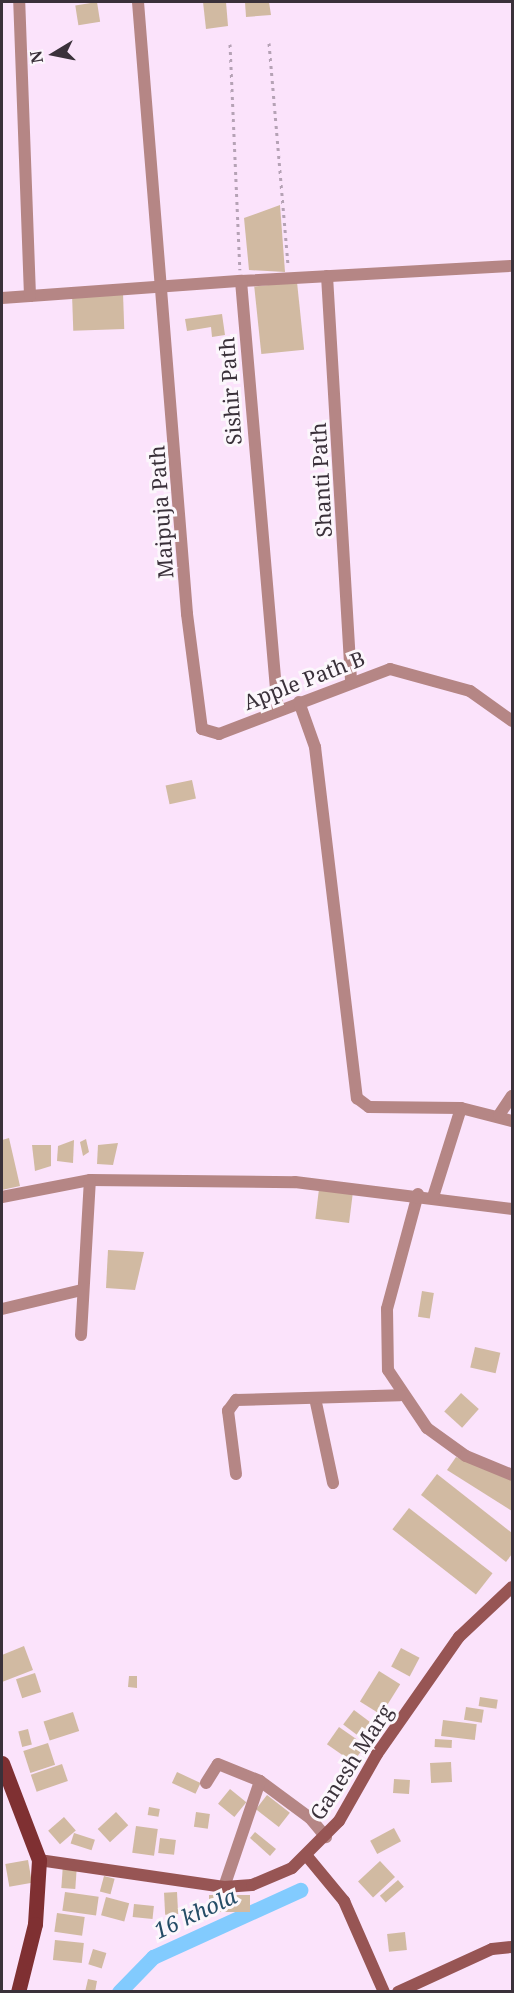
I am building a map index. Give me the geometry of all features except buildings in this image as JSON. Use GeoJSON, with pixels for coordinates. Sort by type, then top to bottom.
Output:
{"type":"FeatureCollection","features":[{"type":"Feature","properties":{"kind":"main road"},"geometry":{"type":"LineString","coordinates":[[2,1763],[39,1860],[35,1924],[18,1992]]}},
{"type":"Feature","properties":{"kind":"street"},"geometry":{"type":"LineString","coordinates":[[19,2],[30,296]]}},
{"type":"Feature","properties":{"kind":"street","name":"Maipuja Path"},"geometry":{"type":"LineString","coordinates":[[138,2],[187,614],[200,719],[206,734]]}},
{"type":"Feature","properties":{"kind":"street"},"geometry":{"type":"LineString","coordinates":[[2,298],[241,281],[513,266]]}},
{"type":"Feature","properties":{"kind":"street","name":"Shanti Path"},"geometry":{"type":"LineString","coordinates":[[327,276],[351,682]]}},
{"type":"Feature","properties":{"kind":"street","name":"Sishir Path"},"geometry":{"type":"LineString","coordinates":[[241,281],[278,709]]}},
{"type":"Feature","properties":{"kind":"street","name":"Apple Path B"},"geometry":{"type":"LineString","coordinates":[[206,734],[219,734],[278,709],[390,669],[416,674],[470,691],[513,720]]}},
{"type":"Feature","properties":{"kind":"street"},"geometry":{"type":"LineString","coordinates":[[299,702],[315,747],[349,996],[357,1098],[369,1107],[461,1108],[499,1115],[513,1121]]}},
{"type":"Feature","properties":{"kind":"street"},"geometry":{"type":"LineString","coordinates":[[499,1115],[513,1095]]}},
{"type":"Feature","properties":{"kind":"street"},"geometry":{"type":"LineString","coordinates":[[434,1197],[461,1108]]}},
{"type":"Feature","properties":{"kind":"street"},"geometry":{"type":"LineString","coordinates":[[2,1197],[90,1180],[295,1182],[418,1194],[513,1209]]}},
{"type":"Feature","properties":{"kind":"street"},"geometry":{"type":"LineString","coordinates":[[81,1335],[81,1290],[90,1180]]}},
{"type":"Feature","properties":{"kind":"street"},"geometry":{"type":"LineString","coordinates":[[418,1194],[387,1309],[384,1342],[388,1370],[400,1395],[428,1428],[466,1456],[513,1475]]}},
{"type":"Feature","properties":{"kind":"street"},"geometry":{"type":"LineString","coordinates":[[2,1309],[81,1290]]}},
{"type":"Feature","properties":{"kind":"street"},"geometry":{"type":"LineString","coordinates":[[236,1474],[229,1405],[242,1398],[400,1395]]}},
{"type":"Feature","properties":{"kind":"street"},"geometry":{"type":"LineString","coordinates":[[315,1398],[333,1483]]}},
{"type":"Feature","properties":{"kind":"street","name":"Ganesh Marg"},"geometry":{"type":"LineString","coordinates":[[39,1860],[224,1887],[274,1878],[326,1837],[459,1637],[513,1587]]}},
{"type":"Feature","properties":{"kind":"street"},"geometry":{"type":"LineString","coordinates":[[206,1783],[218,1764],[260,1781],[310,1818],[326,1837]]}},
{"type":"Feature","properties":{"kind":"street"},"geometry":{"type":"LineString","coordinates":[[224,1887],[260,1781]]}},
{"type":"Feature","properties":{"kind":"street"},"geometry":{"type":"LineString","coordinates":[[306,1855],[344,1901],[384,1992]]}},
{"type":"Feature","properties":{"kind":"street"},"geometry":{"type":"LineString","coordinates":[[398,1992],[492,1949],[513,1947]]}},
{"type":"Feature","properties":{"kind":"path"},"geometry":{"type":"LineString","coordinates":[[269,43],[289,279]]}},
{"type":"Feature","properties":{"kind":"path"},"geometry":{"type":"LineString","coordinates":[[230,45],[241,281]]}},
{"type":"Feature","properties":{"kind":"waterway","name":"16 khola"},"geometry":{"type":"LineString","coordinates":[[119,1992],[153,1957],[300,1890]]}}]}
